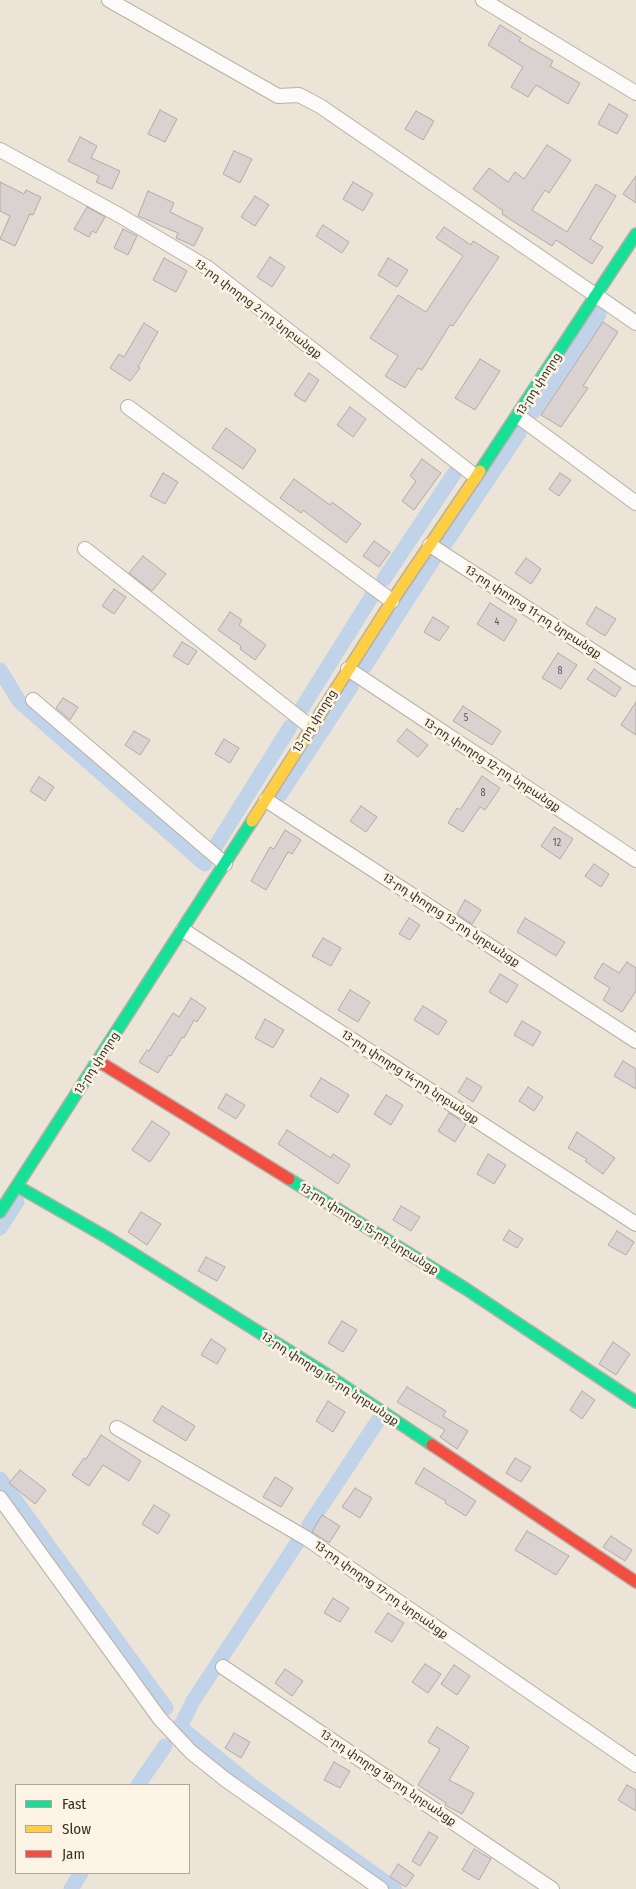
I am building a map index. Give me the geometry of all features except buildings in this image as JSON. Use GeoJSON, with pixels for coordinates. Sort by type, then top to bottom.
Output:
{"type":"FeatureCollection","features":[{"type":"Feature","properties":{"kind":"street"},"geometry":{"type":"LineString","coordinates":[[109,0],[278,96],[298,95],[320,106],[636,322]]}},
{"type":"Feature","properties":{"kind":"street"},"geometry":{"type":"LineString","coordinates":[[483,0],[636,93]]}},
{"type":"Feature","properties":{"kind":"street","name":"13-րդ փողոց 2-րդ նրբանցք"},"geometry":{"type":"LineString","coordinates":[[0,150],[119,215],[208,268],[476,476]]}},
{"type":"Feature","properties":{"kind":"street","name":"13-րդ փողոց"},"geometry":{"type":"LineString","coordinates":[[0,1212],[183,930],[392,600],[518,416],[636,234]]}},
{"type":"Feature","properties":{"kind":"street"},"geometry":{"type":"LineString","coordinates":[[128,408],[392,600]]}},
{"type":"Feature","properties":{"kind":"street"},"geometry":{"type":"LineString","coordinates":[[518,416],[636,503]]}},
{"type":"Feature","properties":{"kind":"street","name":"13-րդ փողոց 11-րդ նրբանցք"},"geometry":{"type":"LineString","coordinates":[[430,545],[636,679]]}},
{"type":"Feature","properties":{"kind":"street"},"geometry":{"type":"LineString","coordinates":[[85,549],[312,728]]}},
{"type":"Feature","properties":{"kind":"street","name":"13-րդ փողոց 12-րդ նրբանցք"},"geometry":{"type":"LineString","coordinates":[[348,670],[636,860]]}},
{"type":"Feature","properties":{"kind":"street"},"geometry":{"type":"LineString","coordinates":[[33,700],[225,864]]}},
{"type":"Feature","properties":{"kind":"street","name":"13-րդ փողոց 13-րդ նրբանցք"},"geometry":{"type":"LineString","coordinates":[[266,800],[636,1041]]}},
{"type":"Feature","properties":{"kind":"street","name":"13-րդ փողոց 14-րդ նրբանցք"},"geometry":{"type":"LineString","coordinates":[[183,930],[636,1224]]}},
{"type":"Feature","properties":{"kind":"street","name":"13-րդ փողոց 15-րդ նրբանցք"},"geometry":{"type":"LineString","coordinates":[[98,1061],[466,1289],[636,1402]]}},
{"type":"Feature","properties":{"kind":"street","name":"13-րդ փողոց 16-րդ նրբանցք"},"geometry":{"type":"LineString","coordinates":[[17,1186],[108,1238],[326,1374],[636,1582]]}},
{"type":"Feature","properties":{"kind":"street","name":"13-րդ փողոց 17-րդ նրբանցք"},"geometry":{"type":"LineString","coordinates":[[117,1428],[306,1538],[636,1765]]}},
{"type":"Feature","properties":{"kind":"street"},"geometry":{"type":"LineString","coordinates":[[0,1498],[160,1719],[191,1752],[226,1780],[381,1889]]}},
{"type":"Feature","properties":{"kind":"street","name":"13-րդ փողոց 18-րդ նրբանցք"},"geometry":{"type":"LineString","coordinates":[[223,1667],[552,1889]]}},
{"type":"Feature","properties":{"kind":"waterway"},"geometry":{"type":"LineString","coordinates":[[533,412],[599,314]]}},
{"type":"Feature","properties":{"kind":"waterway"},"geometry":{"type":"LineString","coordinates":[[447,541],[519,433]]}},
{"type":"Feature","properties":{"kind":"waterway"},"geometry":{"type":"LineString","coordinates":[[384,579],[456,471]]}},
{"type":"Feature","properties":{"kind":"waterway"},"geometry":{"type":"LineString","coordinates":[[365,666],[435,557]]}},
{"type":"Feature","properties":{"kind":"waterway"},"geometry":{"type":"LineString","coordinates":[[302,708],[372,596]]}},
{"type":"Feature","properties":{"kind":"waterway"},"geometry":{"type":"LineString","coordinates":[[0,670],[19,701],[205,864]]}},
{"type":"Feature","properties":{"kind":"waterway"},"geometry":{"type":"LineString","coordinates":[[280,795],[351,687]]}},
{"type":"Feature","properties":{"kind":"waterway"},"geometry":{"type":"LineString","coordinates":[[215,847],[290,727]]}},
{"type":"Feature","properties":{"kind":"waterway"},"geometry":{"type":"LineString","coordinates":[[0,1228],[17,1202]]}},
{"type":"Feature","properties":{"kind":"waterway"},"geometry":{"type":"LineString","coordinates":[[309,1525],[379,1419]]}},
{"type":"Feature","properties":{"kind":"waterway"},"geometry":{"type":"LineString","coordinates":[[0,1479],[166,1708]]}},
{"type":"Feature","properties":{"kind":"waterway"},"geometry":{"type":"LineString","coordinates":[[179,1729],[193,1701],[297,1543]]}},
{"type":"Feature","properties":{"kind":"waterway"},"geometry":{"type":"LineString","coordinates":[[179,1726],[251,1785],[395,1889]]}},
{"type":"Feature","properties":{"kind":"waterway"},"geometry":{"type":"LineString","coordinates":[[139,1784],[165,1746]]}},
{"type":"Feature","properties":{"kind":"waterway"},"geometry":{"type":"LineString","coordinates":[[71,1889],[80,1874]]}},
{"type":"Feature","properties":{"kind":"traffic: fast"},"geometry":{"type":"LineString","coordinates":[[480,471],[636,234]]}},
{"type":"Feature","properties":{"kind":"traffic: fast"},"geometry":{"type":"LineString","coordinates":[[0,1212],[252,821]]}},
{"type":"Feature","properties":{"kind":"traffic: fast"},"geometry":{"type":"LineString","coordinates":[[289,1179],[466,1289],[636,1402]]}},
{"type":"Feature","properties":{"kind":"traffic: fast"},"geometry":{"type":"LineString","coordinates":[[17,1186],[108,1238],[326,1374],[432,1445]]}},
{"type":"Feature","properties":{"kind":"traffic: slow"},"geometry":{"type":"LineString","coordinates":[[252,821],[392,601],[480,471]]}},
{"type":"Feature","properties":{"kind":"traffic: jam"},"geometry":{"type":"LineString","coordinates":[[98,1061],[289,1179]]}},
{"type":"Feature","properties":{"kind":"traffic: jam"},"geometry":{"type":"LineString","coordinates":[[432,1445],[636,1582]]}}]}
